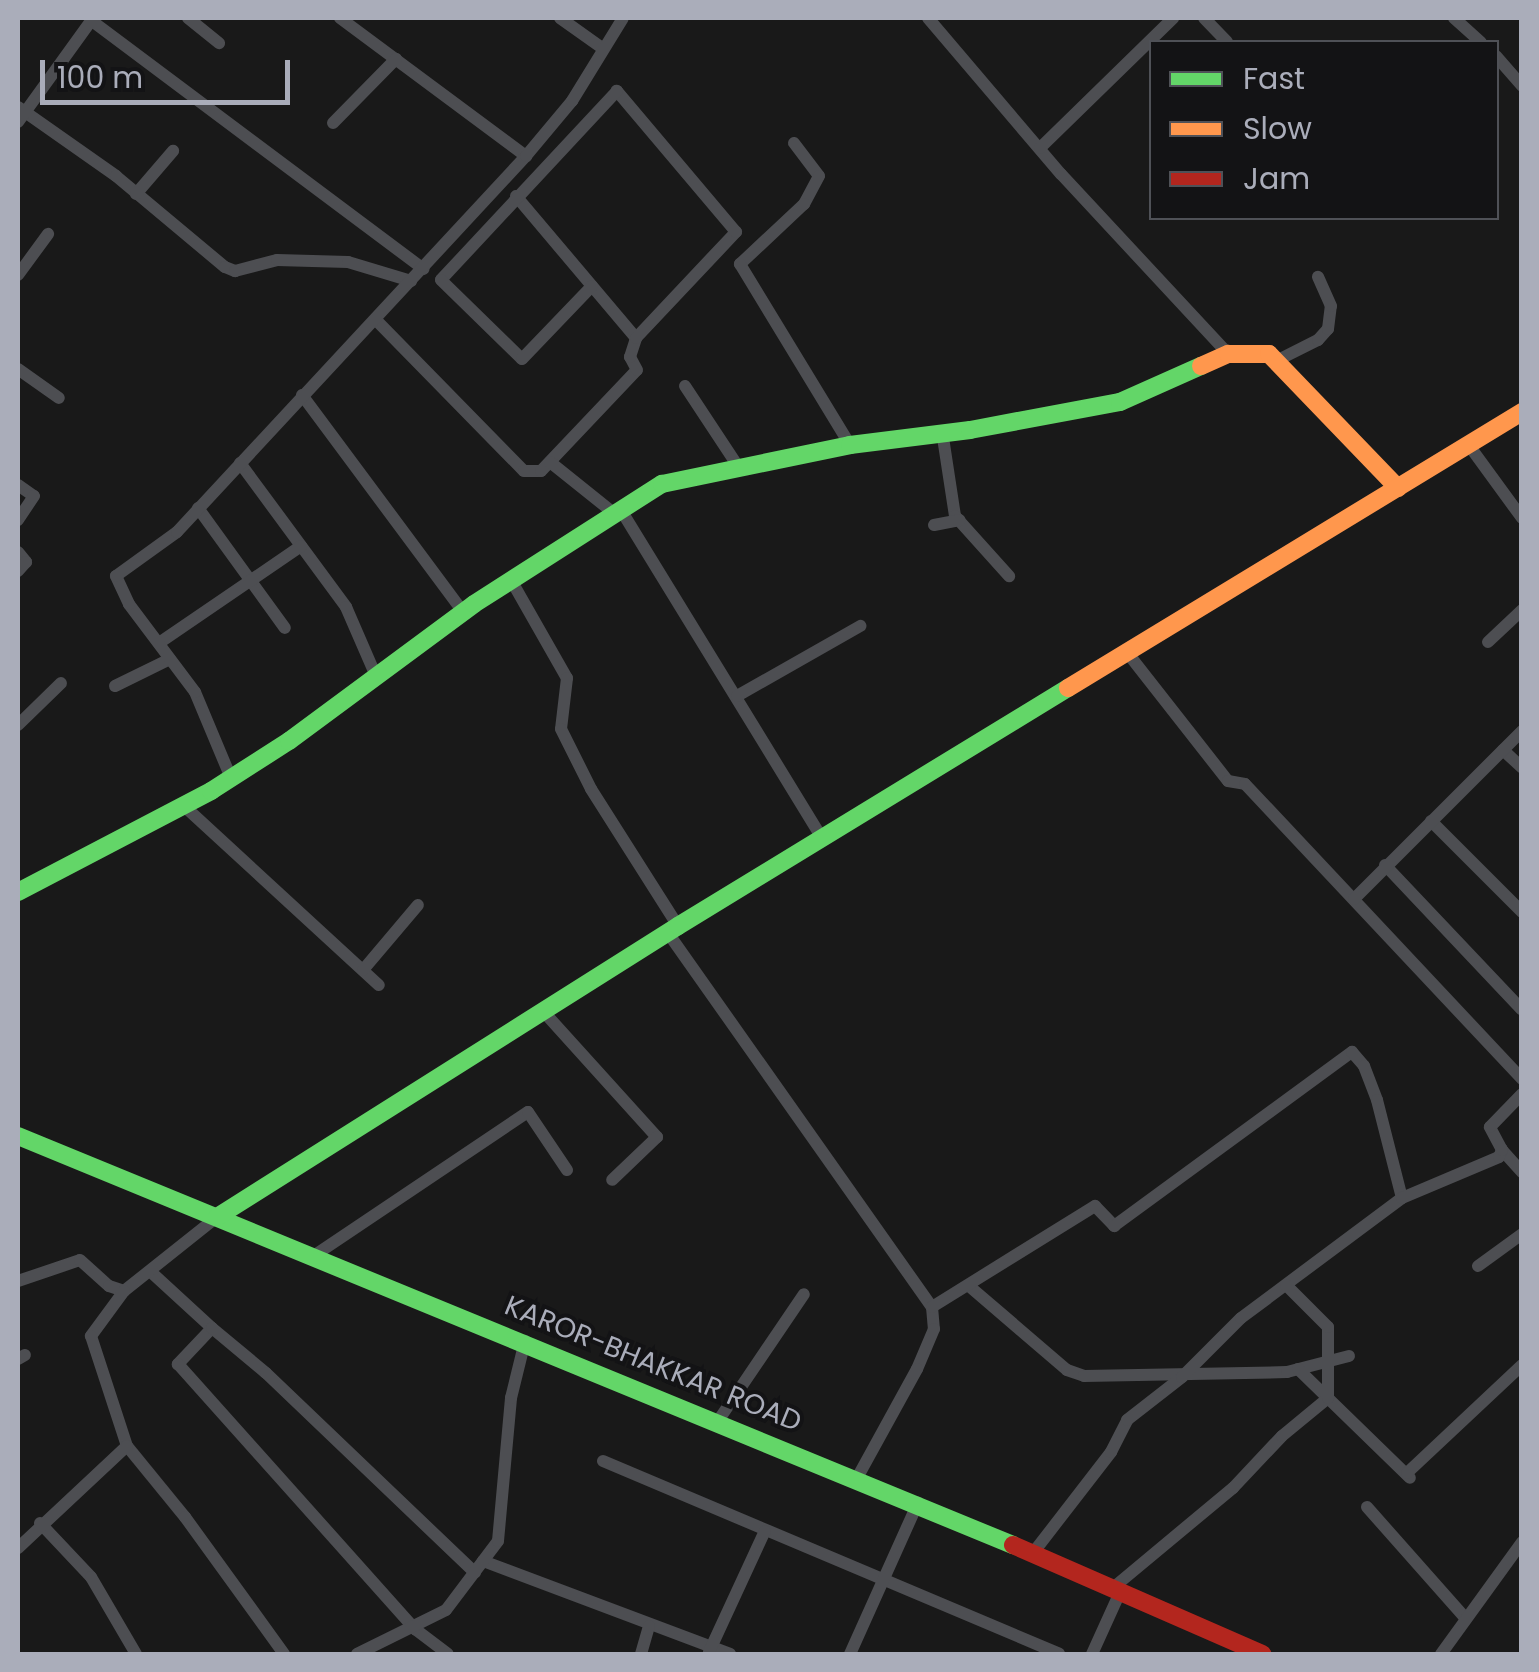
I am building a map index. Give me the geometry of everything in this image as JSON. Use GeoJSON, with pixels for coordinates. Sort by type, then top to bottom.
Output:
{"type":"FeatureCollection","features":[{"type":"Feature","properties":{"kind":"main road"},"geometry":{"type":"LineString","coordinates":[[18,892],[231,778],[463,612],[662,484],[737,465],[1120,402],[1228,354],[1269,354],[1398,488]]}},
{"type":"Feature","properties":{"kind":"main road"},"geometry":{"type":"LineString","coordinates":[[217,1217],[822,838],[1522,412]]}},
{"type":"Feature","properties":{"kind":"main road","name":"KAROR-BHAKKAR ROAD"},"geometry":{"type":"LineString","coordinates":[[18,1136],[918,1503],[1262,1654]]}},
{"type":"Feature","properties":{"kind":"street"},"geometry":{"type":"LineString","coordinates":[[412,281],[348,262],[278,260],[234,271],[136,194],[20,113],[92,18],[422,269]]}},
{"type":"Feature","properties":{"kind":"street"},"geometry":{"type":"LineString","coordinates":[[188,18],[219,43]]}},
{"type":"Feature","properties":{"kind":"street"},"geometry":{"type":"LineString","coordinates":[[340,18],[526,156]]}},
{"type":"Feature","properties":{"kind":"street"},"geometry":{"type":"LineString","coordinates":[[560,18],[602,48]]}},
{"type":"Feature","properties":{"kind":"street"},"geometry":{"type":"LineString","coordinates":[[231,778],[195,692],[129,604],[116,576],[177,532],[526,156],[572,101],[623,18]]}},
{"type":"Feature","properties":{"kind":"street"},"geometry":{"type":"LineString","coordinates":[[1150,40],[1173,18]]}},
{"type":"Feature","properties":{"kind":"street"},"geometry":{"type":"LineString","coordinates":[[1204,18],[1225,40]]}},
{"type":"Feature","properties":{"kind":"street"},"geometry":{"type":"LineString","coordinates":[[1454,18],[1479,40]]}},
{"type":"Feature","properties":{"kind":"street"},"geometry":{"type":"LineString","coordinates":[[937,21],[1040,148],[1228,354]]}},
{"type":"Feature","properties":{"kind":"street"},"geometry":{"type":"LineString","coordinates":[[1040,148],[1149,41]]}},
{"type":"Feature","properties":{"kind":"street"},"geometry":{"type":"LineString","coordinates":[[1499,59],[1522,86]]}},
{"type":"Feature","properties":{"kind":"street"},"geometry":{"type":"LineString","coordinates":[[333,124],[396,60]]}},
{"type":"Feature","properties":{"kind":"street"},"geometry":{"type":"LineString","coordinates":[[376,320],[524,471],[542,472],[637,370],[630,357],[636,338],[736,232],[617,91],[440,280],[522,359],[592,286]]}},
{"type":"Feature","properties":{"kind":"street"},"geometry":{"type":"LineString","coordinates":[[794,143],[820,176],[804,204],[740,264],[850,445]]}},
{"type":"Feature","properties":{"kind":"street"},"geometry":{"type":"LineString","coordinates":[[136,194],[173,151]]}},
{"type":"Feature","properties":{"kind":"street"},"geometry":{"type":"LineString","coordinates":[[516,196],[636,338]]}},
{"type":"Feature","properties":{"kind":"street"},"geometry":{"type":"LineString","coordinates":[[18,275],[48,234]]}},
{"type":"Feature","properties":{"kind":"street"},"geometry":{"type":"LineString","coordinates":[[1276,361],[1318,340],[1328,329],[1331,306],[1318,277]]}},
{"type":"Feature","properties":{"kind":"street"},"geometry":{"type":"LineString","coordinates":[[18,369],[59,398]]}},
{"type":"Feature","properties":{"kind":"street"},"geometry":{"type":"LineString","coordinates":[[686,386],[737,465]]}},
{"type":"Feature","properties":{"kind":"street"},"geometry":{"type":"LineString","coordinates":[[302,395],[463,612]]}},
{"type":"Feature","properties":{"kind":"street"},"geometry":{"type":"LineString","coordinates":[[942,431],[960,520],[1010,576]]}},
{"type":"Feature","properties":{"kind":"street"},"geometry":{"type":"LineString","coordinates":[[1468,444],[1522,518]]}},
{"type":"Feature","properties":{"kind":"street"},"geometry":{"type":"LineString","coordinates":[[550,462],[618,512],[737,696],[822,838]]}},
{"type":"Feature","properties":{"kind":"street"},"geometry":{"type":"LineString","coordinates":[[240,464],[346,606],[376,676]]}},
{"type":"Feature","properties":{"kind":"street"},"geometry":{"type":"LineString","coordinates":[[18,484],[34,496],[18,520]]}},
{"type":"Feature","properties":{"kind":"street"},"geometry":{"type":"LineString","coordinates":[[198,508],[285,628]]}},
{"type":"Feature","properties":{"kind":"street"},"geometry":{"type":"LineString","coordinates":[[934,524],[960,520]]}},
{"type":"Feature","properties":{"kind":"street"},"geometry":{"type":"LineString","coordinates":[[159,643],[252,584],[302,546]]}},
{"type":"Feature","properties":{"kind":"street"},"geometry":{"type":"LineString","coordinates":[[18,552],[26,562],[18,571]]}},
{"type":"Feature","properties":{"kind":"street"},"geometry":{"type":"LineString","coordinates":[[511,580],[567,678],[561,728],[591,789],[673,930],[932,1307],[934,1328],[917,1368],[857,1478]]}},
{"type":"Feature","properties":{"kind":"street"},"geometry":{"type":"LineString","coordinates":[[1488,642],[1522,610]]}},
{"type":"Feature","properties":{"kind":"street"},"geometry":{"type":"LineString","coordinates":[[737,696],[860,626]]}},
{"type":"Feature","properties":{"kind":"street"},"geometry":{"type":"LineString","coordinates":[[1126,652],[1228,781],[1245,784],[1522,1079]]}},
{"type":"Feature","properties":{"kind":"street"},"geometry":{"type":"LineString","coordinates":[[115,686],[170,659]]}},
{"type":"Feature","properties":{"kind":"street"},"geometry":{"type":"LineString","coordinates":[[18,725],[60,684]]}},
{"type":"Feature","properties":{"kind":"street"},"geometry":{"type":"LineString","coordinates":[[1354,899],[1522,732]]}},
{"type":"Feature","properties":{"kind":"street"},"geometry":{"type":"LineString","coordinates":[[1503,750],[1522,768]]}},
{"type":"Feature","properties":{"kind":"street"},"geometry":{"type":"LineString","coordinates":[[183,805],[379,985]]}},
{"type":"Feature","properties":{"kind":"street"},"geometry":{"type":"LineString","coordinates":[[1431,822],[1522,912]]}},
{"type":"Feature","properties":{"kind":"street"},"geometry":{"type":"LineString","coordinates":[[1385,865],[1522,1010]]}},
{"type":"Feature","properties":{"kind":"street"},"geometry":{"type":"LineString","coordinates":[[363,970],[418,905]]}},
{"type":"Feature","properties":{"kind":"street"},"geometry":{"type":"LineString","coordinates":[[543,1011],[657,1137],[612,1180]]}},
{"type":"Feature","properties":{"kind":"street"},"geometry":{"type":"LineString","coordinates":[[932,1307],[1095,1206],[1114,1226],[1352,1052],[1364,1066],[1377,1100],[1402,1198]]}},
{"type":"Feature","properties":{"kind":"street"},"geometry":{"type":"LineString","coordinates":[[1522,1094],[1490,1127],[1502,1150],[1522,1172]]}},
{"type":"Feature","properties":{"kind":"street"},"geometry":{"type":"LineString","coordinates":[[312,1257],[528,1112],[567,1170]]}},
{"type":"Feature","properties":{"kind":"street"},"geometry":{"type":"LineString","coordinates":[[1033,1552],[1111,1452],[1127,1420],[1182,1377],[1241,1318],[1402,1198],[1500,1157],[1502,1150]]}},
{"type":"Feature","properties":{"kind":"street"},"geometry":{"type":"LineString","coordinates":[[217,1217],[124,1291],[91,1336],[128,1446],[284,1654]]}},
{"type":"Feature","properties":{"kind":"street"},"geometry":{"type":"LineString","coordinates":[[1478,1266],[1522,1234]]}},
{"type":"Feature","properties":{"kind":"street"},"geometry":{"type":"LineString","coordinates":[[18,1281],[80,1260],[109,1286],[124,1291]]}},
{"type":"Feature","properties":{"kind":"street"},"geometry":{"type":"LineString","coordinates":[[151,1272],[479,1567],[709,1651],[730,1654]]}},
{"type":"Feature","properties":{"kind":"street"},"geometry":{"type":"LineString","coordinates":[[1092,1654],[1118,1589],[1234,1488],[1282,1436],[1328,1398],[1328,1328],[1286,1285]]}},
{"type":"Feature","properties":{"kind":"street"},"geometry":{"type":"LineString","coordinates":[[970,1286],[1067,1370],[1098,1378],[1298,1369],[1349,1356]]}},
{"type":"Feature","properties":{"kind":"street"},"geometry":{"type":"LineString","coordinates":[[718,1421],[804,1294]]}},
{"type":"Feature","properties":{"kind":"street"},"geometry":{"type":"LineString","coordinates":[[212,1328],[178,1364],[415,1629],[448,1654]]}},
{"type":"Feature","properties":{"kind":"street"},"geometry":{"type":"LineString","coordinates":[[357,1654],[415,1629],[446,1610],[479,1567],[502,1526],[511,1398],[525,1341]]}},
{"type":"Feature","properties":{"kind":"street"},"geometry":{"type":"LineString","coordinates":[[1298,1369],[1409,1476],[1522,1364]]}},
{"type":"Feature","properties":{"kind":"street"},"geometry":{"type":"LineString","coordinates":[[18,1548],[40,1523],[128,1446]]}},
{"type":"Feature","properties":{"kind":"street"},"geometry":{"type":"LineString","coordinates":[[604,1460],[1059,1654]]}},
{"type":"Feature","properties":{"kind":"street"},"geometry":{"type":"LineString","coordinates":[[850,1654],[918,1503]]}},
{"type":"Feature","properties":{"kind":"street"},"geometry":{"type":"LineString","coordinates":[[1367,1507],[1466,1619]]}},
{"type":"Feature","properties":{"kind":"street"},"geometry":{"type":"LineString","coordinates":[[40,1523],[91,1577],[136,1654]]}},
{"type":"Feature","properties":{"kind":"street"},"geometry":{"type":"LineString","coordinates":[[709,1651],[765,1531]]}},
{"type":"Feature","properties":{"kind":"street"},"geometry":{"type":"LineString","coordinates":[[1441,1654],[1522,1542]]}},
{"type":"Feature","properties":{"kind":"street"},"geometry":{"type":"LineString","coordinates":[[641,1654],[649,1626]]}},
{"type":"Feature","properties":{"kind":"traffic: fast"},"geometry":{"type":"LineString","coordinates":[[18,892],[211,791],[289,741],[474,604],[662,484],[850,445],[970,430],[1120,402],[1201,366]]}},
{"type":"Feature","properties":{"kind":"traffic: fast"},"geometry":{"type":"LineString","coordinates":[[217,1217],[678,926],[1068,688]]}},
{"type":"Feature","properties":{"kind":"traffic: fast"},"geometry":{"type":"LineString","coordinates":[[18,1136],[1013,1545]]}},
{"type":"Feature","properties":{"kind":"traffic: slow"},"geometry":{"type":"LineString","coordinates":[[1201,366],[1228,354],[1269,354],[1398,488]]}},
{"type":"Feature","properties":{"kind":"traffic: slow"},"geometry":{"type":"LineString","coordinates":[[1068,688],[1522,412]]}},
{"type":"Feature","properties":{"kind":"traffic: jam"},"geometry":{"type":"LineString","coordinates":[[1013,1545],[1262,1654]]}}]}
